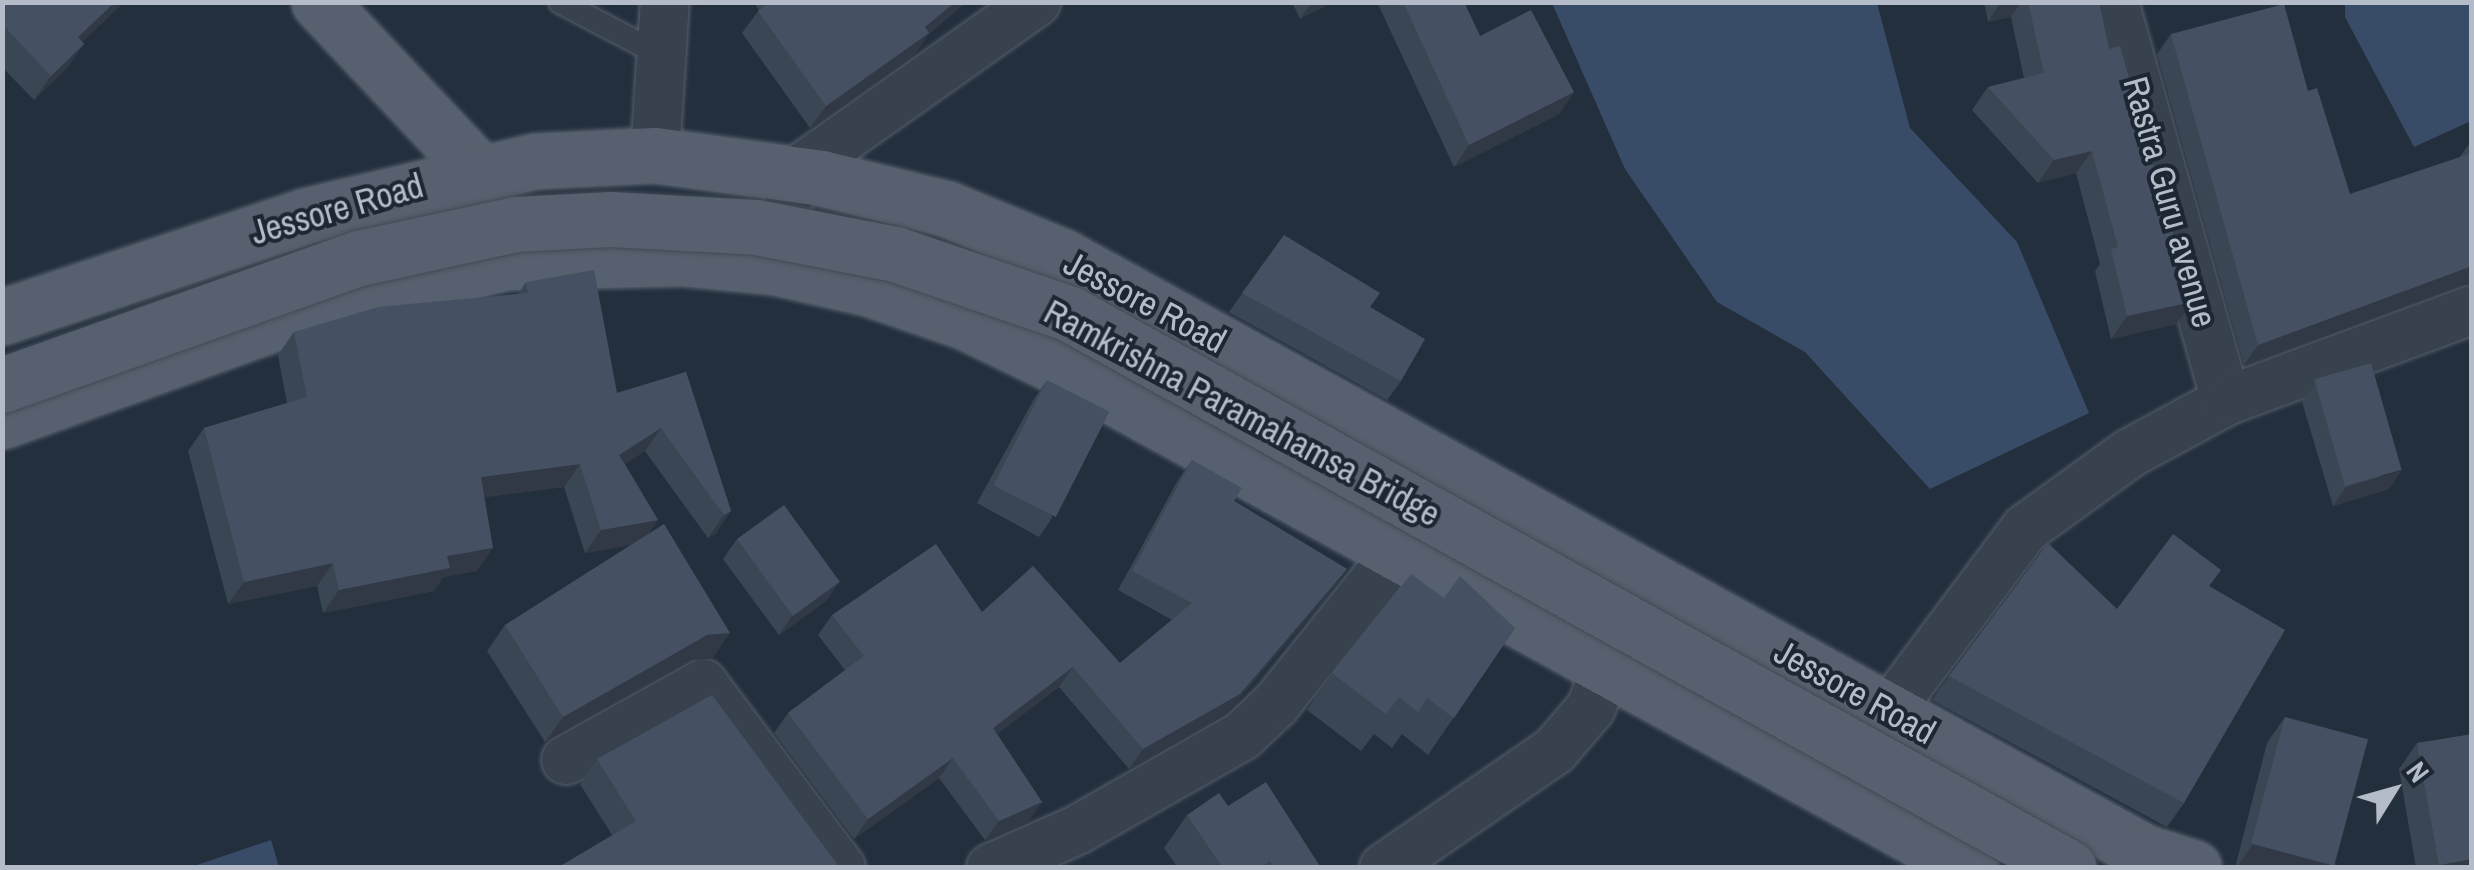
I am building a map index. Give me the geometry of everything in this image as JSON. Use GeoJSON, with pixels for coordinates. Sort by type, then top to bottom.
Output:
{"type":"FeatureCollection","features":[{"type":"Feature","properties":{"kind":"main road"},"geometry":{"type":"LineString","coordinates":[[340,9],[478,171],[506,262]]}},
{"type":"Feature","properties":{"kind":"main road","name":"Jessore Road"},"geometry":{"type":"LineString","coordinates":[[2,318],[269,227],[478,171],[654,155],[793,174],[947,209],[1063,257],[2144,852],[2194,868]]}},
{"type":"Feature","properties":{"kind":"main road","name":"Ramkrishna Paramahamsa Bridge"},"geometry":{"type":"LineString","coordinates":[[2,386],[359,258],[516,224],[610,219],[756,226],[895,254],[1070,314],[2068,868]]}},
{"type":"Feature","properties":{"kind":"main road"},"geometry":{"type":"LineString","coordinates":[[2,420],[311,310],[506,262],[682,258],[776,267],[868,288],[964,321],[1398,552],[1971,868]]}},
{"type":"Feature","properties":{"kind":"street"},"geometry":{"type":"LineString","coordinates":[[654,155],[665,2]]}},
{"type":"Feature","properties":{"kind":"street"},"geometry":{"type":"LineString","coordinates":[[776,267],[793,174],[1036,2]]}},
{"type":"Feature","properties":{"kind":"street","name":"Rastra Guru avenue"},"geometry":{"type":"LineString","coordinates":[[2114,2],[2226,402]]}},
{"type":"Feature","properties":{"kind":"street"},"geometry":{"type":"LineString","coordinates":[[1888,711],[2026,529],[2130,454],[2226,402],[2472,310]]}},
{"type":"Feature","properties":{"kind":"street"},"geometry":{"type":"LineString","coordinates":[[991,868],[1078,830],[1242,736],[1276,704],[1398,552]]}},
{"type":"Feature","properties":{"kind":"street"},"geometry":{"type":"LineString","coordinates":[[1384,868],[1555,750],[1591,708],[1607,666]]}},
{"type":"Feature","properties":{"kind":"street"},"geometry":{"type":"LineString","coordinates":[[566,760],[702,684],[842,868]]}},
{"type":"Feature","properties":{"kind":"lane"},"geometry":{"type":"LineString","coordinates":[[560,2],[662,55]]}},
{"type":"Feature","properties":{"kind":"water"},"geometry":{"type":"Polygon","coordinates":[[[1552,3],[1877,3],[1910,128],[2017,242],[2089,413],[1930,489],[1805,352],[1717,302],[1625,169],[1552,3]]]}},
{"type":"Feature","properties":{"kind":"water"},"geometry":{"type":"Polygon","coordinates":[[[2345,3],[2471,3],[2471,121],[2414,147],[2345,17],[2345,3]]]}},
{"type":"Feature","properties":{"kind":"water"},"geometry":{"type":"Polygon","coordinates":[[[271,840],[279,867],[191,867],[271,840]]]}},
{"type":"Feature","properties":{"kind":"building"},"geometry":{"type":"Polygon","coordinates":[[[2,2],[115,2],[78,37],[84,44],[51,76],[2,24],[2,2]]]}},
{"type":"Feature","properties":{"kind":"building"},"geometry":{"type":"Polygon","coordinates":[[[769,2],[955,2],[925,27],[929,33],[826,106],[758,11],[769,2]]]}},
{"type":"Feature","properties":{"kind":"building"},"geometry":{"type":"Polygon","coordinates":[[[1403,2],[1464,2],[1480,36],[1531,10],[1574,92],[1469,145],[1403,2]]]}},
{"type":"Feature","properties":{"kind":"building"},"geometry":{"type":"Polygon","coordinates":[[[2028,2],[2099,2],[2109,49],[2120,46],[2192,302],[2127,316],[2111,249],[2118,247],[2092,151],[2054,160],[1988,87],[2044,73],[2028,2]]]}},
{"type":"Feature","properties":{"kind":"building"},"geometry":{"type":"Polygon","coordinates":[[[2284,4],[2308,91],[2317,88],[2350,194],[2472,153],[2472,266],[2258,345],[2171,34],[2284,4]]]}},
{"type":"Feature","properties":{"kind":"building"},"geometry":{"type":"Polygon","coordinates":[[[1284,235],[1380,293],[1370,307],[1425,339],[1401,381],[1242,293],[1284,235]]]}},
{"type":"Feature","properties":{"kind":"building"},"geometry":{"type":"Polygon","coordinates":[[[594,270],[617,393],[686,372],[731,511],[724,515],[661,428],[619,455],[658,520],[601,530],[580,464],[481,477],[493,548],[447,556],[450,568],[339,590],[333,563],[244,582],[204,428],[307,397],[294,332],[378,307],[528,293],[526,282],[594,270]]]}},
{"type":"Feature","properties":{"kind":"building"},"geometry":{"type":"Polygon","coordinates":[[[2371,363],[2402,470],[2345,486],[2314,379],[2371,363]]]}},
{"type":"Feature","properties":{"kind":"building"},"geometry":{"type":"Polygon","coordinates":[[[1047,380],[1109,412],[1056,517],[993,485],[1047,380]]]}},
{"type":"Feature","properties":{"kind":"building"},"geometry":{"type":"Polygon","coordinates":[[[1192,460],[1242,488],[1234,501],[1347,569],[1240,694],[1143,749],[1073,667],[993,728],[1042,802],[999,821],[953,758],[868,819],[788,713],[864,656],[832,615],[936,544],[982,612],[1033,566],[1120,663],[1192,603],[1132,571],[1192,460]]]}},
{"type":"Feature","properties":{"kind":"building"},"geometry":{"type":"Polygon","coordinates":[[[784,505],[840,582],[793,616],[737,539],[784,505]]]}},
{"type":"Feature","properties":{"kind":"building"},"geometry":{"type":"Polygon","coordinates":[[[664,524],[730,633],[707,635],[563,717],[505,625],[664,524]]]}},
{"type":"Feature","properties":{"kind":"building"},"geometry":{"type":"Polygon","coordinates":[[[2173,534],[2221,570],[2209,586],[2285,630],[2184,803],[1949,676],[2048,543],[2117,609],[2173,534]]]}},
{"type":"Feature","properties":{"kind":"building"},"geometry":{"type":"Polygon","coordinates":[[[1411,574],[1444,598],[1460,576],[1515,628],[1454,718],[1427,698],[1418,712],[1399,697],[1386,714],[1332,673],[1411,574]]]}},
{"type":"Feature","properties":{"kind":"building"},"geometry":{"type":"Polygon","coordinates":[[[712,695],[840,868],[557,868],[636,821],[597,759],[712,695]]]}},
{"type":"Feature","properties":{"kind":"building"},"geometry":{"type":"Polygon","coordinates":[[[2285,717],[2368,739],[2334,866],[2251,844],[2285,717]]]}},
{"type":"Feature","properties":{"kind":"building"},"geometry":{"type":"Polygon","coordinates":[[[2472,734],[2472,859],[2439,865],[2417,743],[2472,734]]]}},
{"type":"Feature","properties":{"kind":"building"},"geometry":{"type":"Polygon","coordinates":[[[1266,782],[1321,868],[1274,868],[1270,861],[1261,868],[1223,868],[1187,815],[1219,793],[1228,806],[1266,782]]]}}]}
